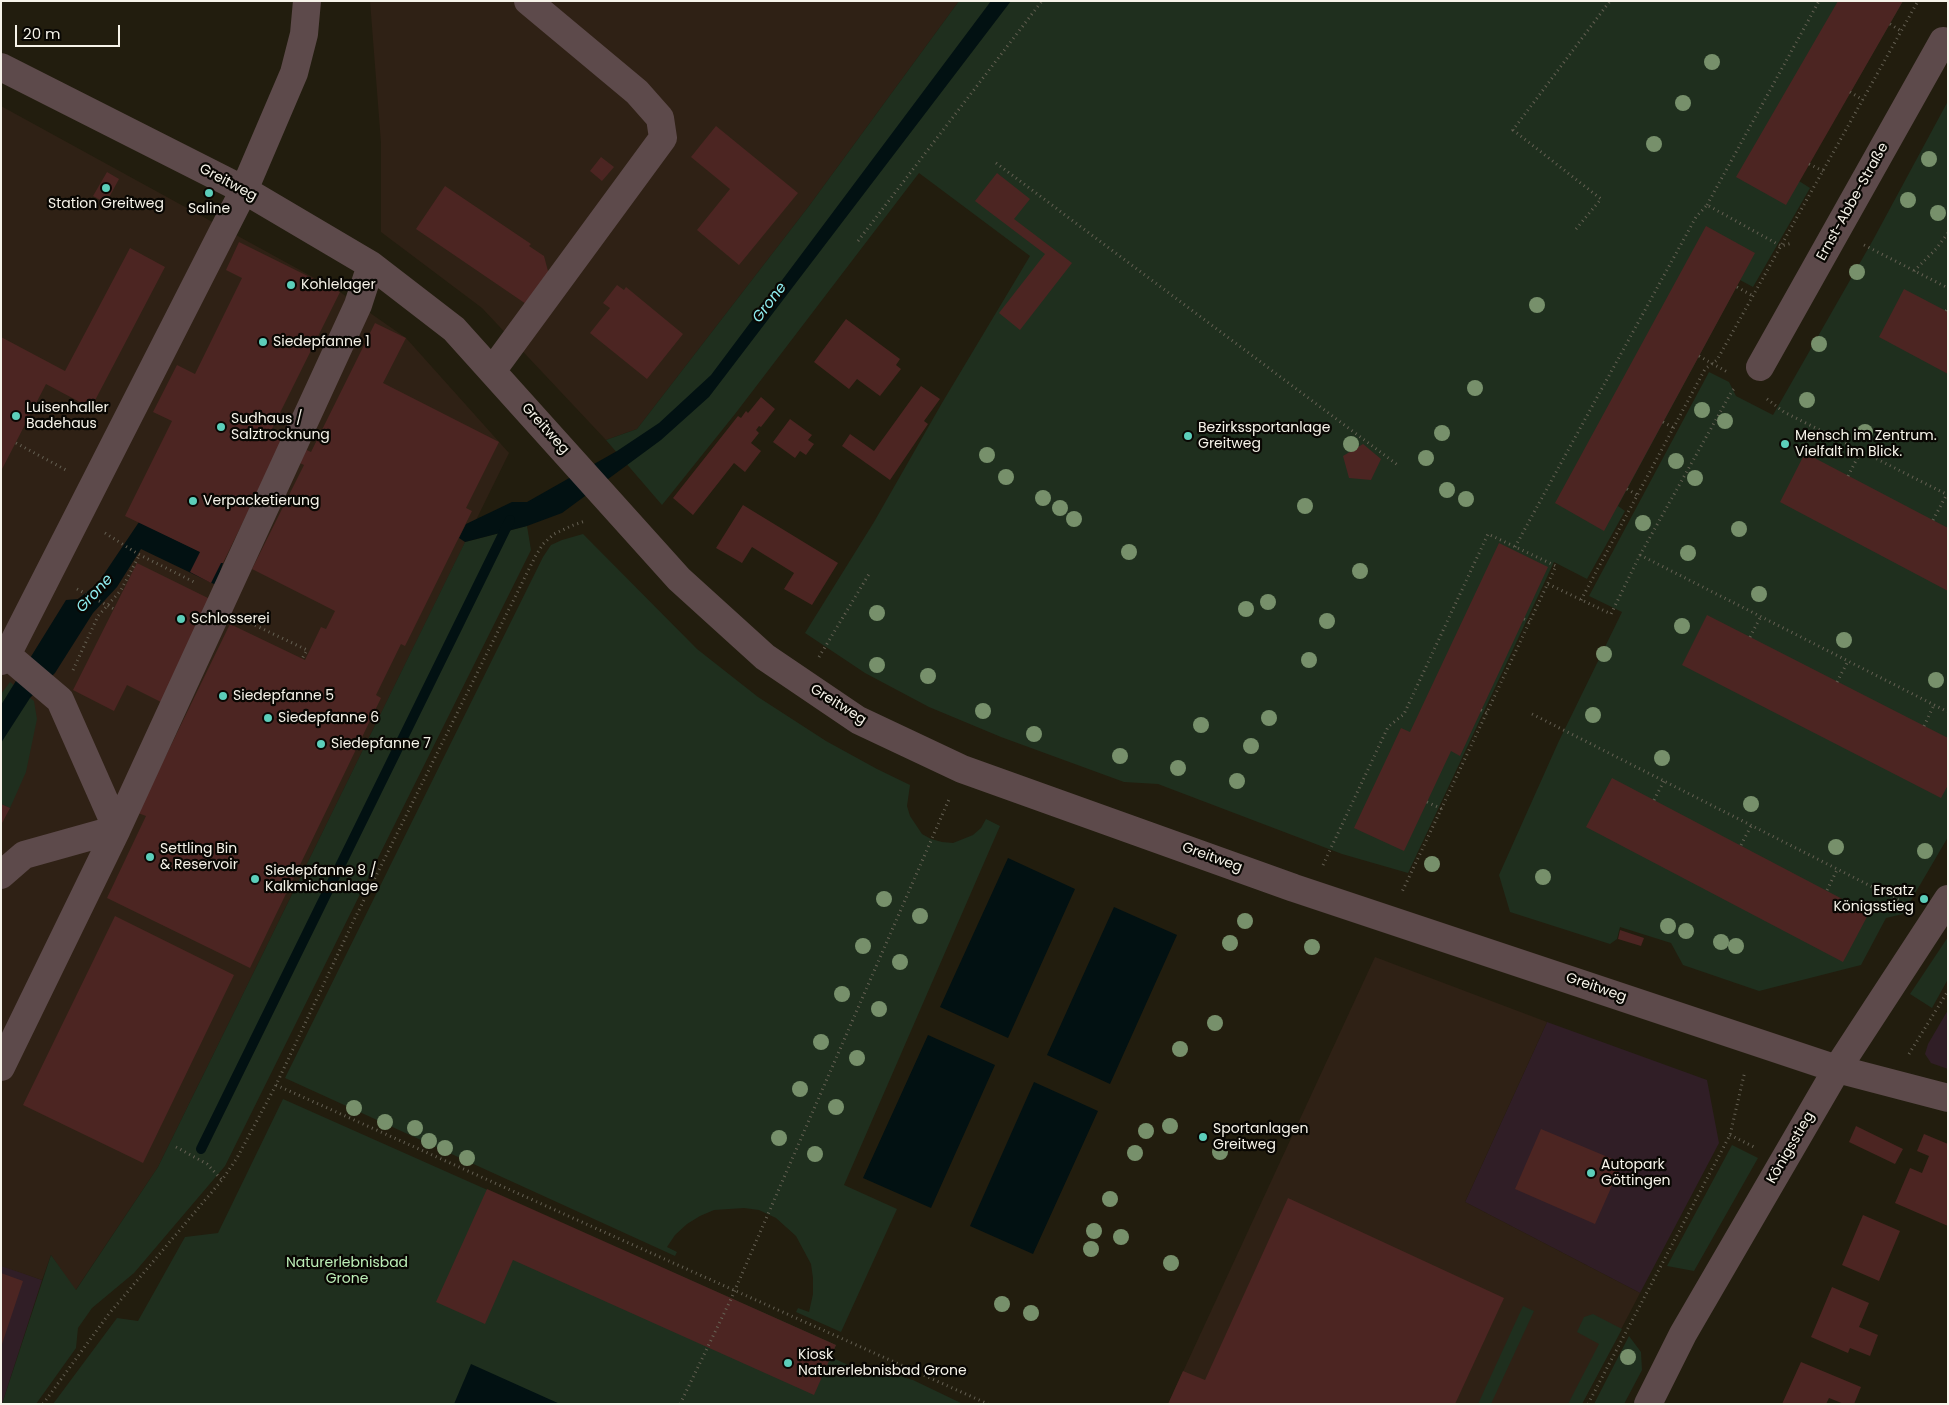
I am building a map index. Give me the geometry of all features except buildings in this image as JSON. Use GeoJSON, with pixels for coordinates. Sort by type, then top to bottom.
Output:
{"type":"FeatureCollection","features":[{"type":"Feature","properties":{"kind":"street"},"geometry":{"type":"LineString","coordinates":[[117,829],[52,694],[4,658],[244,190],[294,73],[304,34],[307,1]]}},
{"type":"Feature","properties":{"kind":"street"},"geometry":{"type":"LineString","coordinates":[[492,371],[663,138],[660,118],[637,92],[528,1]]}},
{"type":"Feature","properties":{"kind":"street","name":"Ernst-Abbe-Straße"},"geometry":{"type":"LineString","coordinates":[[1752,374],[1836,231],[1943,41],[1948,44]]}},
{"type":"Feature","properties":{"kind":"street","name":"Greitweg"},"geometry":{"type":"LineString","coordinates":[[1,66],[244,190],[371,265],[454,329],[679,579],[765,657],[858,720],[962,769],[1310,893],[1838,1069],[1948,1098]]}},
{"type":"Feature","properties":{"kind":"street"},"geometry":{"type":"LineString","coordinates":[[1,1067],[117,829],[358,305],[371,265]]}},
{"type":"Feature","properties":{"kind":"street"},"geometry":{"type":"LineString","coordinates":[[1,875],[24,855],[117,829]]}},
{"type":"Feature","properties":{"kind":"street","name":"Königsstieg"},"geometry":{"type":"LineString","coordinates":[[1648,1404],[1683,1334],[1838,1069],[1941,909]]}},
{"type":"Feature","properties":{"kind":"path"},"geometry":{"type":"LineString","coordinates":[[858,241],[1042,1]]}},
{"type":"Feature","properties":{"kind":"path"},"geometry":{"type":"LineString","coordinates":[[1576,230],[1600,199],[1513,130],[1610,1]]}},
{"type":"Feature","properties":{"kind":"path"},"geometry":{"type":"LineString","coordinates":[[1515,547],[1696,217],[1707,205],[1820,1]]}},
{"type":"Feature","properties":{"kind":"path"},"geometry":{"type":"LineString","coordinates":[[1581,600],[1705,369],[1717,360],[1918,1]]}},
{"type":"Feature","properties":{"kind":"path"},"geometry":{"type":"LineString","coordinates":[[1890,24],[1901,31]]}},
{"type":"Feature","properties":{"kind":"path"},"geometry":{"type":"LineString","coordinates":[[1850,92],[1863,100]]}},
{"type":"Feature","properties":{"kind":"path"},"geometry":{"type":"LineString","coordinates":[[996,163],[1399,466]]}},
{"type":"Feature","properties":{"kind":"path"},"geometry":{"type":"LineString","coordinates":[[1809,164],[1823,172]]}},
{"type":"Feature","properties":{"kind":"path"},"geometry":{"type":"LineString","coordinates":[[1707,205],[1781,246],[1836,231],[1948,288]]}},
{"type":"Feature","properties":{"kind":"path"},"geometry":{"type":"LineString","coordinates":[[1914,271],[1936,249],[1948,233]]}},
{"type":"Feature","properties":{"kind":"path"},"geometry":{"type":"LineString","coordinates":[[1737,287],[1753,296]]}},
{"type":"Feature","properties":{"kind":"path"},"geometry":{"type":"LineString","coordinates":[[1699,356],[1712,364],[1752,374],[1784,412],[1947,494],[1933,520]]}},
{"type":"Feature","properties":{"kind":"path"},"geometry":{"type":"LineString","coordinates":[[1548,584],[1611,614],[1640,555],[1732,391],[1752,374]]}},
{"type":"Feature","properties":{"kind":"path"},"geometry":{"type":"LineString","coordinates":[[1664,422],[1674,428]]}},
{"type":"Feature","properties":{"kind":"path"},"geometry":{"type":"LineString","coordinates":[[16,443],[94,484]]}},
{"type":"Feature","properties":{"kind":"path"},"geometry":{"type":"LineString","coordinates":[[1848,476],[1861,451]]}},
{"type":"Feature","properties":{"kind":"path"},"geometry":{"type":"LineString","coordinates":[[1627,489],[1638,495]]}},
{"type":"Feature","properties":{"kind":"path"},"geometry":{"type":"LineString","coordinates":[[43,1404],[108,1315],[222,1180],[237,1158],[276,1085],[354,920],[543,544],[554,534],[610,502]]}},
{"type":"Feature","properties":{"kind":"path"},"geometry":{"type":"LineString","coordinates":[[1310,893],[1388,727],[1404,714],[1488,534],[1556,566],[1389,920]]}},
{"type":"Feature","properties":{"kind":"path"},"geometry":{"type":"LineString","coordinates":[[119,542],[224,597]]}},
{"type":"Feature","properties":{"kind":"path"},"geometry":{"type":"LineString","coordinates":[[52,694],[98,616],[121,590],[139,554]]}},
{"type":"Feature","properties":{"kind":"path"},"geometry":{"type":"LineString","coordinates":[[1640,555],[1948,712]]}},
{"type":"Feature","properties":{"kind":"path"},"geometry":{"type":"LineString","coordinates":[[803,683],[869,574]]}},
{"type":"Feature","properties":{"kind":"path"},"geometry":{"type":"LineString","coordinates":[[82,592],[114,609]]}},
{"type":"Feature","properties":{"kind":"path"},"geometry":{"type":"LineString","coordinates":[[1750,637],[1761,616]]}},
{"type":"Feature","properties":{"kind":"path"},"geometry":{"type":"LineString","coordinates":[[1524,619],[1530,622]]}},
{"type":"Feature","properties":{"kind":"path"},"geometry":{"type":"LineString","coordinates":[[278,636],[307,650],[302,659]]}},
{"type":"Feature","properties":{"kind":"path"},"geometry":{"type":"LineString","coordinates":[[1837,682],[1848,661]]}},
{"type":"Feature","properties":{"kind":"path"},"geometry":{"type":"LineString","coordinates":[[1924,726],[1934,705]]}},
{"type":"Feature","properties":{"kind":"path"},"geometry":{"type":"LineString","coordinates":[[1481,710],[1487,713]]}},
{"type":"Feature","properties":{"kind":"path"},"geometry":{"type":"LineString","coordinates":[[1532,714],[1838,870],[1941,909]]}},
{"type":"Feature","properties":{"kind":"path"},"geometry":{"type":"LineString","coordinates":[[680,1404],[735,1290],[962,769]]}},
{"type":"Feature","properties":{"kind":"path"},"geometry":{"type":"LineString","coordinates":[[1654,800],[1664,781]]}},
{"type":"Feature","properties":{"kind":"path"},"geometry":{"type":"LineString","coordinates":[[1427,802],[1442,809]]}},
{"type":"Feature","properties":{"kind":"path"},"geometry":{"type":"LineString","coordinates":[[1741,845],[1751,826]]}},
{"type":"Feature","properties":{"kind":"path"},"geometry":{"type":"LineString","coordinates":[[1827,890],[1838,870]]}},
{"type":"Feature","properties":{"kind":"path"},"geometry":{"type":"LineString","coordinates":[[1891,1083],[1948,991]]}},
{"type":"Feature","properties":{"kind":"path"},"geometry":{"type":"LineString","coordinates":[[1588,1404],[1730,1135],[1752,1041]]}},
{"type":"Feature","properties":{"kind":"path"},"geometry":{"type":"LineString","coordinates":[[276,1085],[988,1404]]}},
{"type":"Feature","properties":{"kind":"path"},"geometry":{"type":"LineString","coordinates":[[176,1147],[207,1164],[222,1180]]}},
{"type":"Feature","properties":{"kind":"shaded area"},"geometry":{"type":"Polygon","coordinates":[[[370,1],[959,1],[809,206],[637,429],[606,440],[482,308],[381,232],[381,143],[370,1]]]}},
{"type":"Feature","properties":{"kind":"shaded area"},"geometry":{"type":"Polygon","coordinates":[[[1,106],[340,292],[406,338],[509,453],[158,1167],[75,1291],[51,1255],[42,1280],[1,1266],[1,106]]]}},
{"type":"Feature","properties":{"kind":"shaded area"},"geometry":{"type":"Polygon","coordinates":[[[1375,957],[1547,1022],[1465,1202],[1640,1293],[1582,1404],[1168,1404],[1375,957]]]}},
{"type":"Feature","properties":{"kind":"shaded area"},"geometry":{"type":"Polygon","coordinates":[[[1948,1010],[1948,1069],[1931,1063],[1925,1054],[1928,1044],[1948,1010]]]}},
{"type":"Feature","properties":{"kind":"shaded area","name":"Autopark Göttingen"},"geometry":{"type":"Polygon","coordinates":[[[1547,1022],[1707,1080],[1719,1143],[1640,1293],[1465,1202],[1547,1022]]]}},
{"type":"Feature","properties":{"kind":"shaded area"},"geometry":{"type":"Polygon","coordinates":[[[1,1265],[42,1280],[2,1404],[1,1404],[1,1265]]]}},
{"type":"Feature","properties":{"kind":"green space","name":"Bezirkssportanlage Greitweg"},"geometry":{"type":"Polygon","coordinates":[[[959,1],[1903,1],[1799,181],[1810,188],[1753,287],[1740,280],[1618,506],[1625,511],[1587,579],[1554,562],[1408,873],[1342,854],[1158,784],[1124,782],[1001,737],[929,707],[865,673],[805,633],[874,522],[942,403],[1030,256],[919,173],[735,414],[662,505],[606,440],[637,429],[809,206],[959,1]]]}},
{"type":"Feature","properties":{"kind":"green space"},"geometry":{"type":"Polygon","coordinates":[[[1948,101],[1948,837],[1903,914],[1886,918],[1861,965],[1759,991],[1683,965],[1671,943],[1620,927],[1617,939],[1610,944],[1510,912],[1499,875],[1558,743],[1622,612],[1589,596],[1709,372],[1729,382],[1736,396],[1773,415],[1873,240],[1948,101]]]}},
{"type":"Feature","properties":{"kind":"green space"},"geometry":{"type":"Polygon","coordinates":[[[527,526],[531,550],[225,1166],[134,1273],[92,1308],[78,1328],[76,1348],[36,1404],[2,1404],[51,1255],[76,1290],[158,1167],[465,542],[527,526]]]}},
{"type":"Feature","properties":{"kind":"green space"},"geometry":{"type":"Polygon","coordinates":[[[583,534],[697,649],[758,697],[826,741],[910,785],[907,806],[910,816],[922,834],[931,839],[953,843],[973,835],[981,828],[986,819],[1000,826],[844,1185],[897,1209],[841,1332],[796,1312],[798,1308],[809,1312],[813,1294],[811,1264],[796,1236],[776,1218],[759,1210],[744,1208],[714,1210],[700,1216],[675,1235],[667,1247],[677,1252],[675,1256],[285,1078],[543,557],[551,545],[583,534]]]}},
{"type":"Feature","properties":{"kind":"green space"},"geometry":{"type":"Polygon","coordinates":[[[10,682],[34,701],[37,719],[26,772],[10,808],[1,804],[1,694],[10,682]]]}},
{"type":"Feature","properties":{"kind":"green space"},"geometry":{"type":"Polygon","coordinates":[[[1948,937],[1948,979],[1932,1008],[1910,994],[1948,937]]]}},
{"type":"Feature","properties":{"kind":"green space","name":"Naturerlebnisbad Grone"},"geometry":{"type":"Polygon","coordinates":[[[283,1099],[836,1345],[831,1357],[861,1371],[889,1373],[913,1380],[963,1404],[53,1404],[117,1318],[138,1321],[185,1237],[218,1233],[283,1099]]]}},
{"type":"Feature","properties":{"kind":"green space"},"geometry":{"type":"Polygon","coordinates":[[[1732,1145],[1758,1158],[1694,1271],[1667,1266],[1732,1145]]]}},
{"type":"Feature","properties":{"kind":"green space"},"geometry":{"type":"Polygon","coordinates":[[[1523,1306],[1534,1311],[1491,1404],[1478,1404],[1523,1306]]]}},
{"type":"Feature","properties":{"kind":"green space"},"geometry":{"type":"Polygon","coordinates":[[[1593,1314],[1622,1329],[1582,1404],[1568,1404],[1599,1344],[1577,1332],[1584,1317],[1593,1314]]]}},
{"type":"Feature","properties":{"kind":"green space"},"geometry":{"type":"Polygon","coordinates":[[[1629,1336],[1641,1352],[1642,1370],[1624,1404],[1594,1404],[1629,1336]]]}},
{"type":"Feature","properties":{"kind":"water","name":"Grone"},"geometry":{"type":"Polygon","coordinates":[[[991,1],[1011,1],[709,397],[661,440],[562,513],[527,526],[465,542],[459,538],[466,524],[512,502],[527,502],[617,451],[659,423],[711,375],[991,1]]]}},
{"type":"Feature","properties":{"kind":"water","name":"Grone"},"geometry":{"type":"Polygon","coordinates":[[[139,522],[223,563],[216,585],[141,549],[117,587],[93,613],[55,673],[30,698],[1,743],[1,705],[66,600],[78,599],[98,583],[139,522]]]}},
{"type":"Feature","properties":{"kind":"water"},"geometry":{"type":"Polygon","coordinates":[[[1008,858],[1075,889],[1008,1038],[940,1007],[1008,858]]]}},
{"type":"Feature","properties":{"kind":"water"},"geometry":{"type":"Polygon","coordinates":[[[1114,907],[1177,935],[1110,1084],[1047,1055],[1114,907]]]}},
{"type":"Feature","properties":{"kind":"water"},"geometry":{"type":"Polygon","coordinates":[[[928,1035],[995,1065],[931,1208],[863,1178],[928,1035]]]}},
{"type":"Feature","properties":{"kind":"water"},"geometry":{"type":"Polygon","coordinates":[[[1034,1082],[1098,1111],[1033,1254],[970,1226],[1034,1082]]]}},
{"type":"Feature","properties":{"kind":"water"},"geometry":{"type":"Polygon","coordinates":[[[471,1364],[560,1404],[454,1404],[471,1364]]]}},
{"type":"Feature","properties":{"kind":"waterway"},"geometry":{"type":"LineString","coordinates":[[201,1149],[510,520]]}},
{"type":"Feature","properties":{"kind":"place","name":"Station Greitweg"},"geometry":{"type":"Point","coordinates":[106,188]}},
{"type":"Feature","properties":{"kind":"place","name":"Saline"},"geometry":{"type":"Point","coordinates":[209,193]}},
{"type":"Feature","properties":{"kind":"place","name":"Kohlelager"},"geometry":{"type":"Point","coordinates":[291,285]}},
{"type":"Feature","properties":{"kind":"place","name":"Siedepfanne 1"},"geometry":{"type":"Point","coordinates":[263,342]}},
{"type":"Feature","properties":{"kind":"place","name":"Luisenhaller Badehaus"},"geometry":{"type":"Point","coordinates":[16,416]}},
{"type":"Feature","properties":{"kind":"place","name":"Sudhaus / Salztrocknung"},"geometry":{"type":"Point","coordinates":[221,427]}},
{"type":"Feature","properties":{"kind":"place","name":"Bezirkssportanlage Greitweg"},"geometry":{"type":"Point","coordinates":[1188,436]}},
{"type":"Feature","properties":{"kind":"place","name":"Mensch im Zentrum. Vielfalt im Blick."},"geometry":{"type":"Point","coordinates":[1785,444]}},
{"type":"Feature","properties":{"kind":"place","name":"Verpacketierung"},"geometry":{"type":"Point","coordinates":[193,501]}},
{"type":"Feature","properties":{"kind":"place","name":"Schlosserei"},"geometry":{"type":"Point","coordinates":[181,619]}},
{"type":"Feature","properties":{"kind":"place","name":"Siedepfanne 5"},"geometry":{"type":"Point","coordinates":[223,696]}},
{"type":"Feature","properties":{"kind":"place","name":"Siedepfanne 6"},"geometry":{"type":"Point","coordinates":[268,718]}},
{"type":"Feature","properties":{"kind":"place","name":"Siedepfanne 7"},"geometry":{"type":"Point","coordinates":[321,744]}},
{"type":"Feature","properties":{"kind":"place","name":"Settling Bin & Reservoir"},"geometry":{"type":"Point","coordinates":[150,857]}},
{"type":"Feature","properties":{"kind":"place","name":"Siedepfanne 8 / Kalkmichanlage"},"geometry":{"type":"Point","coordinates":[255,879]}},
{"type":"Feature","properties":{"kind":"place","name":"Ersatz Königsstieg"},"geometry":{"type":"Point","coordinates":[1924,899]}},
{"type":"Feature","properties":{"kind":"place","name":"Sportanlagen Greitweg"},"geometry":{"type":"Point","coordinates":[1203,1137]}},
{"type":"Feature","properties":{"kind":"place","name":"Autopark Göttingen"},"geometry":{"type":"Point","coordinates":[1591,1173]}},
{"type":"Feature","properties":{"kind":"place","name":"Kiosk Naturerlebnisbad Grone"},"geometry":{"type":"Point","coordinates":[788,1363]}}]}
